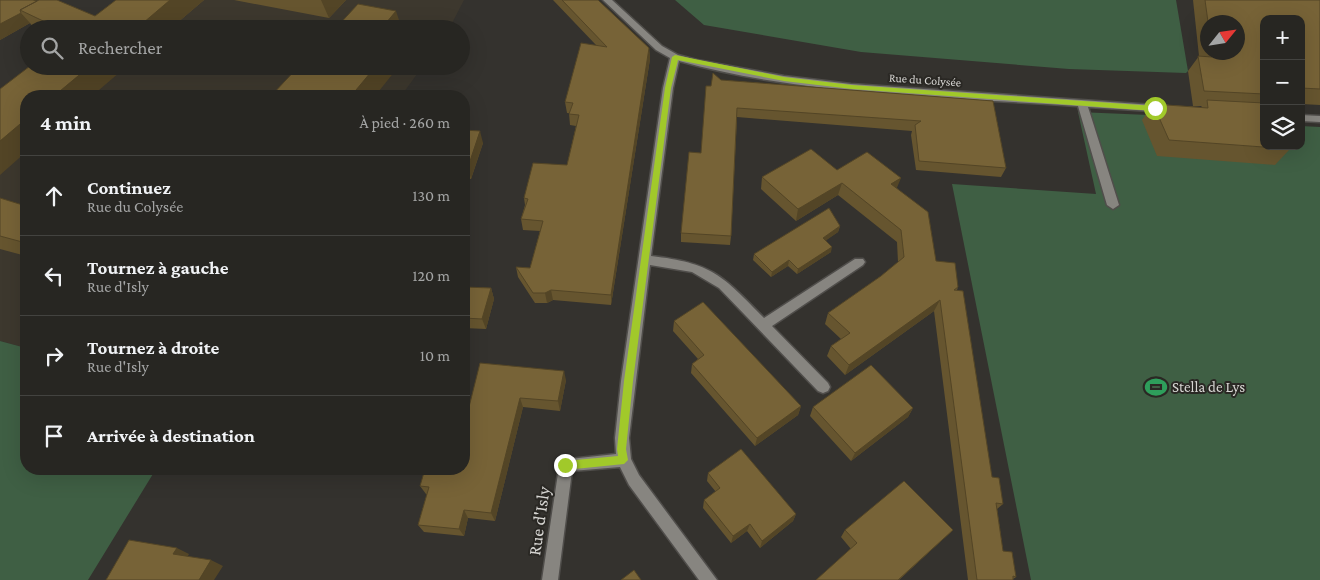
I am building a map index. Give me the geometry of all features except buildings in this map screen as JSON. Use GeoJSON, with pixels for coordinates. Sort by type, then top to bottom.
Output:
{"type":"FeatureCollection","features":[{"type":"Feature","properties":{"kind":"street","name":"Rue du Colysée"},"geometry":{"type":"LineString","coordinates":[[607,0],[659,48],[675,57],[784,79],[852,87],[1175,110]]}},
{"type":"Feature","properties":{"kind":"street"},"geometry":{"type":"LineString","coordinates":[[675,57],[668,88],[628,381],[622,449],[624,460],[634,480],[709,580]]}},
{"type":"Feature","properties":{"kind":"street"},"geometry":{"type":"LineString","coordinates":[[1082,104],[1113,205]]}},
{"type":"Feature","properties":{"kind":"street"},"geometry":{"type":"LineString","coordinates":[[1305,118],[1320,119]]}},
{"type":"Feature","properties":{"kind":"street"},"geometry":{"type":"LineString","coordinates":[[645,260],[687,265],[701,269],[723,284],[822,387]]}},
{"type":"Feature","properties":{"kind":"street"},"geometry":{"type":"LineString","coordinates":[[763,325],[859,262]]}},
{"type":"Feature","properties":{"kind":"street","name":"Rue d'Isly"},"geometry":{"type":"LineString","coordinates":[[550,580],[565,465],[624,460]]}},
{"type":"Feature","properties":{"kind":"shaded area"},"geometry":{"type":"Polygon","coordinates":[[[128,0],[464,0],[454,20],[102,20],[128,0]]]}},
{"type":"Feature","properties":{"kind":"shaded area"},"geometry":{"type":"Polygon","coordinates":[[[31,75],[416,75],[405,90],[20,90],[20,346],[0,341],[0,99],[31,75]]]}},
{"type":"Feature","properties":{"kind":"green space"},"geometry":{"type":"Polygon","coordinates":[[[675,0],[1176,0],[1188,71],[1186,73],[1069,69],[861,52],[704,25],[675,0]]]}},
{"type":"Feature","properties":{"kind":"green space","name":"Stella de Lys"},"geometry":{"type":"Polygon","coordinates":[[[1078,112],[1196,117],[1260,144],[1260,150],[1305,150],[1305,126],[1320,127],[1320,580],[1031,580],[952,184],[1096,194],[1078,112]]]}},
{"type":"Feature","properties":{"kind":"green space"},"geometry":{"type":"Polygon","coordinates":[[[0,341],[20,346],[20,475],[152,475],[88,580],[0,580],[0,341]]]}},
{"type":"Feature","properties":{"kind":"place","name":"Stella de Lys"},"geometry":{"type":"Point","coordinates":[1156,387]}},
{"type":"Feature","properties":{"kind":"route"},"geometry":{"type":"LineString","coordinates":[[565,465],[624,460],[622,438],[628,381],[668,88],[675,57],[784,79],[852,87],[1155,108]]}}]}
